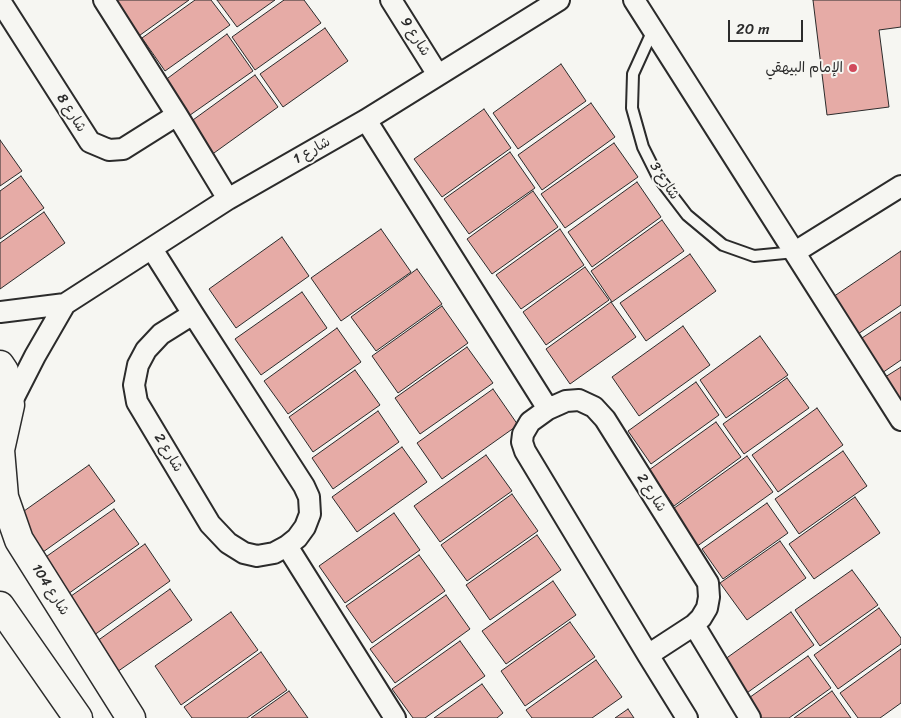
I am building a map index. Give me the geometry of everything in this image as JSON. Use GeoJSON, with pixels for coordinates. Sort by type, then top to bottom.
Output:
{"type":"FeatureCollection","features":[{"type":"Feature","properties":{"kind":"street"},"geometry":{"type":"LineString","coordinates":[[104,0],[228,199]]}},
{"type":"Feature","properties":{"kind":"street","name":"شارع 9"},"geometry":{"type":"LineString","coordinates":[[392,0],[438,75]]}},
{"type":"Feature","properties":{"kind":"street","name":"شارع 1"},"geometry":{"type":"LineString","coordinates":[[0,312],[66,304],[228,199],[366,120],[560,0]]}},
{"type":"Feature","properties":{"kind":"street"},"geometry":{"type":"LineString","coordinates":[[634,0],[901,420]]}},
{"type":"Feature","properties":{"kind":"street","name":"شارع 8"},"geometry":{"type":"LineString","coordinates":[[0,1],[90,142],[109,150],[123,149],[177,115]]}},
{"type":"Feature","properties":{"kind":"street"},"geometry":{"type":"LineString","coordinates":[[366,120],[548,410]]}},
{"type":"Feature","properties":{"kind":"street","name":"شارع 3"},"geometry":{"type":"LineString","coordinates":[[795,252],[901,186]]}},
{"type":"Feature","properties":{"kind":"street","name":"شارع 2"},"geometry":{"type":"LineString","coordinates":[[152,249],[310,497],[310,514],[305,527],[297,538],[274,553],[257,556],[244,553],[228,543],[210,524],[137,402],[134,385],[138,365],[146,350],[161,334],[193,314]]}},
{"type":"Feature","properties":{"kind":"street","name":"شارع 1"},"geometry":{"type":"LineString","coordinates":[[10,405],[35,356],[66,304]]}},
{"type":"Feature","properties":{"kind":"street"},"geometry":{"type":"LineString","coordinates":[[0,365],[4,372],[10,405]]}},
{"type":"Feature","properties":{"kind":"street","name":"شارع 2"},"geometry":{"type":"LineString","coordinates":[[648,655],[694,626],[707,608],[709,596],[708,583],[605,420],[594,407],[579,400],[566,401],[530,422],[523,434],[522,442],[525,451],[648,655],[687,718]]}},
{"type":"Feature","properties":{"kind":"street","name":"شارع 104"},"geometry":{"type":"LineString","coordinates":[[10,405],[0,450],[4,496],[19,540],[131,718]]}},
{"type":"Feature","properties":{"kind":"street"},"geometry":{"type":"LineString","coordinates":[[287,546],[395,718]]}},
{"type":"Feature","properties":{"kind":"street"},"geometry":{"type":"LineString","coordinates":[[0,606],[78,718]]}},
{"type":"Feature","properties":{"kind":"street"},"geometry":{"type":"LineString","coordinates":[[694,626],[750,718]]}},
{"type":"Feature","properties":{"kind":"lane","name":"شارع 3"},"geometry":{"type":"LineString","coordinates":[[653,30],[633,74],[632,108],[643,147],[658,177],[687,215],[723,245],[754,256],[795,252]]}},
{"type":"Feature","properties":{"kind":"building"},"geometry":{"type":"Polygon","coordinates":[[[114,0],[189,0],[136,38],[114,0]]]}},
{"type":"Feature","properties":{"kind":"building"},"geometry":{"type":"Polygon","coordinates":[[[195,0],[211,0],[230,25],[165,71],[142,38],[195,0]]]}},
{"type":"Feature","properties":{"kind":"building"},"geometry":{"type":"Polygon","coordinates":[[[217,0],[275,0],[237,27],[217,0]]]}},
{"type":"Feature","properties":{"kind":"building"},"geometry":{"type":"Polygon","coordinates":[[[284,0],[304,0],[321,23],[255,70],[232,37],[284,0]]]}},
{"type":"Feature","properties":{"kind":"building","name":"الإمام البيهقي"},"geometry":{"type":"Polygon","coordinates":[[[813,0],[901,0],[901,27],[879,30],[889,107],[827,115],[813,0]]]}},
{"type":"Feature","properties":{"kind":"building"},"geometry":{"type":"Polygon","coordinates":[[[325,28],[348,61],[283,107],[260,74],[325,28]]]}},
{"type":"Feature","properties":{"kind":"building"},"geometry":{"type":"Polygon","coordinates":[[[227,34],[253,71],[183,120],[160,84],[227,34]]]}},
{"type":"Feature","properties":{"kind":"building"},"geometry":{"type":"Polygon","coordinates":[[[561,64],[586,101],[518,149],[493,113],[561,64]]]}},
{"type":"Feature","properties":{"kind":"building"},"geometry":{"type":"Polygon","coordinates":[[[255,75],[278,107],[207,158],[186,125],[255,75]]]}},
{"type":"Feature","properties":{"kind":"building"},"geometry":{"type":"Polygon","coordinates":[[[591,103],[615,137],[542,190],[518,155],[591,103]]]}},
{"type":"Feature","properties":{"kind":"building"},"geometry":{"type":"Polygon","coordinates":[[[484,109],[511,148],[442,197],[414,159],[484,109]]]}},
{"type":"Feature","properties":{"kind":"building"},"geometry":{"type":"Polygon","coordinates":[[[0,140],[22,171],[0,186],[0,140]]]}},
{"type":"Feature","properties":{"kind":"building"},"geometry":{"type":"Polygon","coordinates":[[[614,143],[638,177],[565,228],[541,194],[614,143]]]}},
{"type":"Feature","properties":{"kind":"building"},"geometry":{"type":"Polygon","coordinates":[[[510,152],[535,188],[469,234],[444,199],[510,152]]]}},
{"type":"Feature","properties":{"kind":"building"},"geometry":{"type":"Polygon","coordinates":[[[21,176],[44,208],[0,239],[0,191],[21,176]]]}},
{"type":"Feature","properties":{"kind":"building"},"geometry":{"type":"Polygon","coordinates":[[[637,182],[661,217],[592,267],[568,232],[637,182]]]}},
{"type":"Feature","properties":{"kind":"building"},"geometry":{"type":"Polygon","coordinates":[[[533,191],[558,227],[492,274],[467,239],[533,191]]]}},
{"type":"Feature","properties":{"kind":"building"},"geometry":{"type":"Polygon","coordinates":[[[44,212],[65,243],[0,289],[0,243],[44,212]]]}},
{"type":"Feature","properties":{"kind":"building"},"geometry":{"type":"Polygon","coordinates":[[[662,220],[684,251],[612,302],[591,271],[662,220]]]}},
{"type":"Feature","properties":{"kind":"building"},"geometry":{"type":"Polygon","coordinates":[[[381,229],[411,272],[341,321],[311,278],[381,229]]]}},
{"type":"Feature","properties":{"kind":"building"},"geometry":{"type":"Polygon","coordinates":[[[560,229],[584,265],[521,309],[496,275],[560,229]]]}},
{"type":"Feature","properties":{"kind":"building"},"geometry":{"type":"Polygon","coordinates":[[[282,237],[309,276],[236,328],[209,289],[282,237]]]}},
{"type":"Feature","properties":{"kind":"building"},"geometry":{"type":"Polygon","coordinates":[[[901,251],[901,305],[855,336],[830,299],[901,251]]]}},
{"type":"Feature","properties":{"kind":"building"},"geometry":{"type":"Polygon","coordinates":[[[690,254],[716,291],[646,341],[620,303],[690,254]]]}},
{"type":"Feature","properties":{"kind":"building"},"geometry":{"type":"Polygon","coordinates":[[[585,267],[609,300],[546,345],[523,312],[585,267]]]}},
{"type":"Feature","properties":{"kind":"building"},"geometry":{"type":"Polygon","coordinates":[[[417,269],[442,304],[376,351],[351,317],[417,269]]]}},
{"type":"Feature","properties":{"kind":"building"},"geometry":{"type":"Polygon","coordinates":[[[302,292],[327,328],[261,375],[235,339],[302,292]]]}},
{"type":"Feature","properties":{"kind":"building"},"geometry":{"type":"Polygon","coordinates":[[[611,302],[636,337],[570,384],[546,349],[611,302]]]}},
{"type":"Feature","properties":{"kind":"building"},"geometry":{"type":"Polygon","coordinates":[[[442,306],[468,343],[398,393],[372,356],[442,306]]]}},
{"type":"Feature","properties":{"kind":"building"},"geometry":{"type":"Polygon","coordinates":[[[901,312],[901,360],[882,373],[859,340],[901,312]]]}},
{"type":"Feature","properties":{"kind":"building"},"geometry":{"type":"Polygon","coordinates":[[[683,326],[710,365],[639,416],[612,377],[683,326]]]}},
{"type":"Feature","properties":{"kind":"building"},"geometry":{"type":"Polygon","coordinates":[[[337,328],[361,362],[288,414],[264,381],[337,328]]]}},
{"type":"Feature","properties":{"kind":"building"},"geometry":{"type":"Polygon","coordinates":[[[760,336],[788,375],[726,418],[700,380],[760,336]]]}},
{"type":"Feature","properties":{"kind":"building"},"geometry":{"type":"Polygon","coordinates":[[[467,347],[493,383],[420,434],[395,398],[467,347]]]}},
{"type":"Feature","properties":{"kind":"building"},"geometry":{"type":"Polygon","coordinates":[[[901,367],[901,407],[882,379],[901,367]]]}},
{"type":"Feature","properties":{"kind":"building"},"geometry":{"type":"Polygon","coordinates":[[[355,370],[380,405],[313,452],[289,417],[355,370]]]}},
{"type":"Feature","properties":{"kind":"building"},"geometry":{"type":"Polygon","coordinates":[[[787,378],[809,408],[744,454],[723,424],[787,378]]]}},
{"type":"Feature","properties":{"kind":"building"},"geometry":{"type":"Polygon","coordinates":[[[696,382],[719,415],[651,464],[628,431],[696,382]]]}},
{"type":"Feature","properties":{"kind":"building"},"geometry":{"type":"Polygon","coordinates":[[[493,389],[518,425],[442,479],[417,443],[493,389]]]}},
{"type":"Feature","properties":{"kind":"building"},"geometry":{"type":"Polygon","coordinates":[[[817,408],[843,445],[778,492],[752,455],[817,408]]]}},
{"type":"Feature","properties":{"kind":"building"},"geometry":{"type":"Polygon","coordinates":[[[378,411],[399,442],[333,489],[312,458],[378,411]]]}},
{"type":"Feature","properties":{"kind":"building"},"geometry":{"type":"Polygon","coordinates":[[[716,422],[741,457],[674,506],[649,470],[716,422]]]}},
{"type":"Feature","properties":{"kind":"building"},"geometry":{"type":"Polygon","coordinates":[[[402,447],[427,482],[357,532],[332,497],[402,447]]]}},
{"type":"Feature","properties":{"kind":"building"},"geometry":{"type":"Polygon","coordinates":[[[843,451],[867,486],[799,534],[775,499],[843,451]]]}},
{"type":"Feature","properties":{"kind":"building"},"geometry":{"type":"Polygon","coordinates":[[[486,455],[512,491],[440,542],[414,506],[486,455]]]}},
{"type":"Feature","properties":{"kind":"building"},"geometry":{"type":"Polygon","coordinates":[[[747,456],[773,492],[696,547],[670,511],[747,456]]]}},
{"type":"Feature","properties":{"kind":"building"},"geometry":{"type":"Polygon","coordinates":[[[89,465],[115,501],[43,552],[17,516],[89,465]]]}},
{"type":"Feature","properties":{"kind":"building"},"geometry":{"type":"Polygon","coordinates":[[[512,494],[538,531],[467,581],[441,545],[512,494]]]}},
{"type":"Feature","properties":{"kind":"building"},"geometry":{"type":"Polygon","coordinates":[[[855,497],[880,533],[814,579],[789,544],[855,497]]]}},
{"type":"Feature","properties":{"kind":"building"},"geometry":{"type":"Polygon","coordinates":[[[767,503],[788,533],[723,579],[702,549],[767,503]]]}},
{"type":"Feature","properties":{"kind":"building"},"geometry":{"type":"Polygon","coordinates":[[[114,509],[139,544],[65,596],[40,561],[114,509]]]}},
{"type":"Feature","properties":{"kind":"building"},"geometry":{"type":"Polygon","coordinates":[[[394,513],[420,550],[345,603],[319,566],[394,513]]]}},
{"type":"Feature","properties":{"kind":"building"},"geometry":{"type":"Polygon","coordinates":[[[537,535],[561,570],[490,620],[466,585],[537,535]]]}},
{"type":"Feature","properties":{"kind":"building"},"geometry":{"type":"Polygon","coordinates":[[[780,541],[806,578],[747,620],[720,583],[780,541]]]}},
{"type":"Feature","properties":{"kind":"building"},"geometry":{"type":"Polygon","coordinates":[[[145,544],[170,581],[90,638],[64,601],[145,544]]]}},
{"type":"Feature","properties":{"kind":"building"},"geometry":{"type":"Polygon","coordinates":[[[419,555],[445,591],[372,643],[346,606],[419,555]]]}},
{"type":"Feature","properties":{"kind":"building"},"geometry":{"type":"Polygon","coordinates":[[[852,570],[878,605],[820,646],[795,610],[852,570]]]}},
{"type":"Feature","properties":{"kind":"building"},"geometry":{"type":"Polygon","coordinates":[[[553,581],[576,615],[506,664],[482,631],[553,581]]]}},
{"type":"Feature","properties":{"kind":"building"},"geometry":{"type":"Polygon","coordinates":[[[170,589],[192,620],[114,674],[93,644],[170,589]]]}},
{"type":"Feature","properties":{"kind":"building"},"geometry":{"type":"Polygon","coordinates":[[[446,595],[470,629],[395,683],[370,649],[446,595]]]}},
{"type":"Feature","properties":{"kind":"building"},"geometry":{"type":"Polygon","coordinates":[[[879,608],[901,638],[901,644],[838,689],[814,655],[879,608]]]}},
{"type":"Feature","properties":{"kind":"building"},"geometry":{"type":"Polygon","coordinates":[[[231,612],[258,650],[181,705],[155,666],[231,612]]]}},
{"type":"Feature","properties":{"kind":"building"},"geometry":{"type":"Polygon","coordinates":[[[791,612],[814,645],[744,695],[721,662],[791,612]]]}},
{"type":"Feature","properties":{"kind":"building"},"geometry":{"type":"Polygon","coordinates":[[[570,622],[595,657],[525,706],[501,671],[570,622]]]}},
{"type":"Feature","properties":{"kind":"building"},"geometry":{"type":"Polygon","coordinates":[[[460,641],[485,676],[425,718],[413,718],[392,689],[460,641]]]}},
{"type":"Feature","properties":{"kind":"building"},"geometry":{"type":"Polygon","coordinates":[[[901,649],[901,703],[880,718],[858,718],[840,693],[901,649]]]}},
{"type":"Feature","properties":{"kind":"building"},"geometry":{"type":"Polygon","coordinates":[[[261,652],[287,690],[247,718],[192,718],[184,707],[261,652]]]}},
{"type":"Feature","properties":{"kind":"building"},"geometry":{"type":"Polygon","coordinates":[[[808,656],[831,688],[789,718],[759,718],[746,700],[808,656]]]}},
{"type":"Feature","properties":{"kind":"building"},"geometry":{"type":"Polygon","coordinates":[[[596,660],[622,697],[592,718],[532,718],[526,710],[596,660]]]}},
{"type":"Feature","properties":{"kind":"building"},"geometry":{"type":"Polygon","coordinates":[[[482,684],[503,713],[497,718],[434,718],[482,684]]]}},
{"type":"Feature","properties":{"kind":"building"},"geometry":{"type":"Polygon","coordinates":[[[289,691],[308,718],[251,718],[289,691]]]}},
{"type":"Feature","properties":{"kind":"building"},"geometry":{"type":"Polygon","coordinates":[[[832,691],[851,718],[794,718],[832,691]]]}},
{"type":"Feature","properties":{"kind":"building"},"geometry":{"type":"Polygon","coordinates":[[[628,709],[634,718],[615,718],[628,709]]]}},
{"type":"Feature","properties":{"kind":"place","name":"الإمام البيهقي"},"geometry":{"type":"Point","coordinates":[853,68]}}]}
